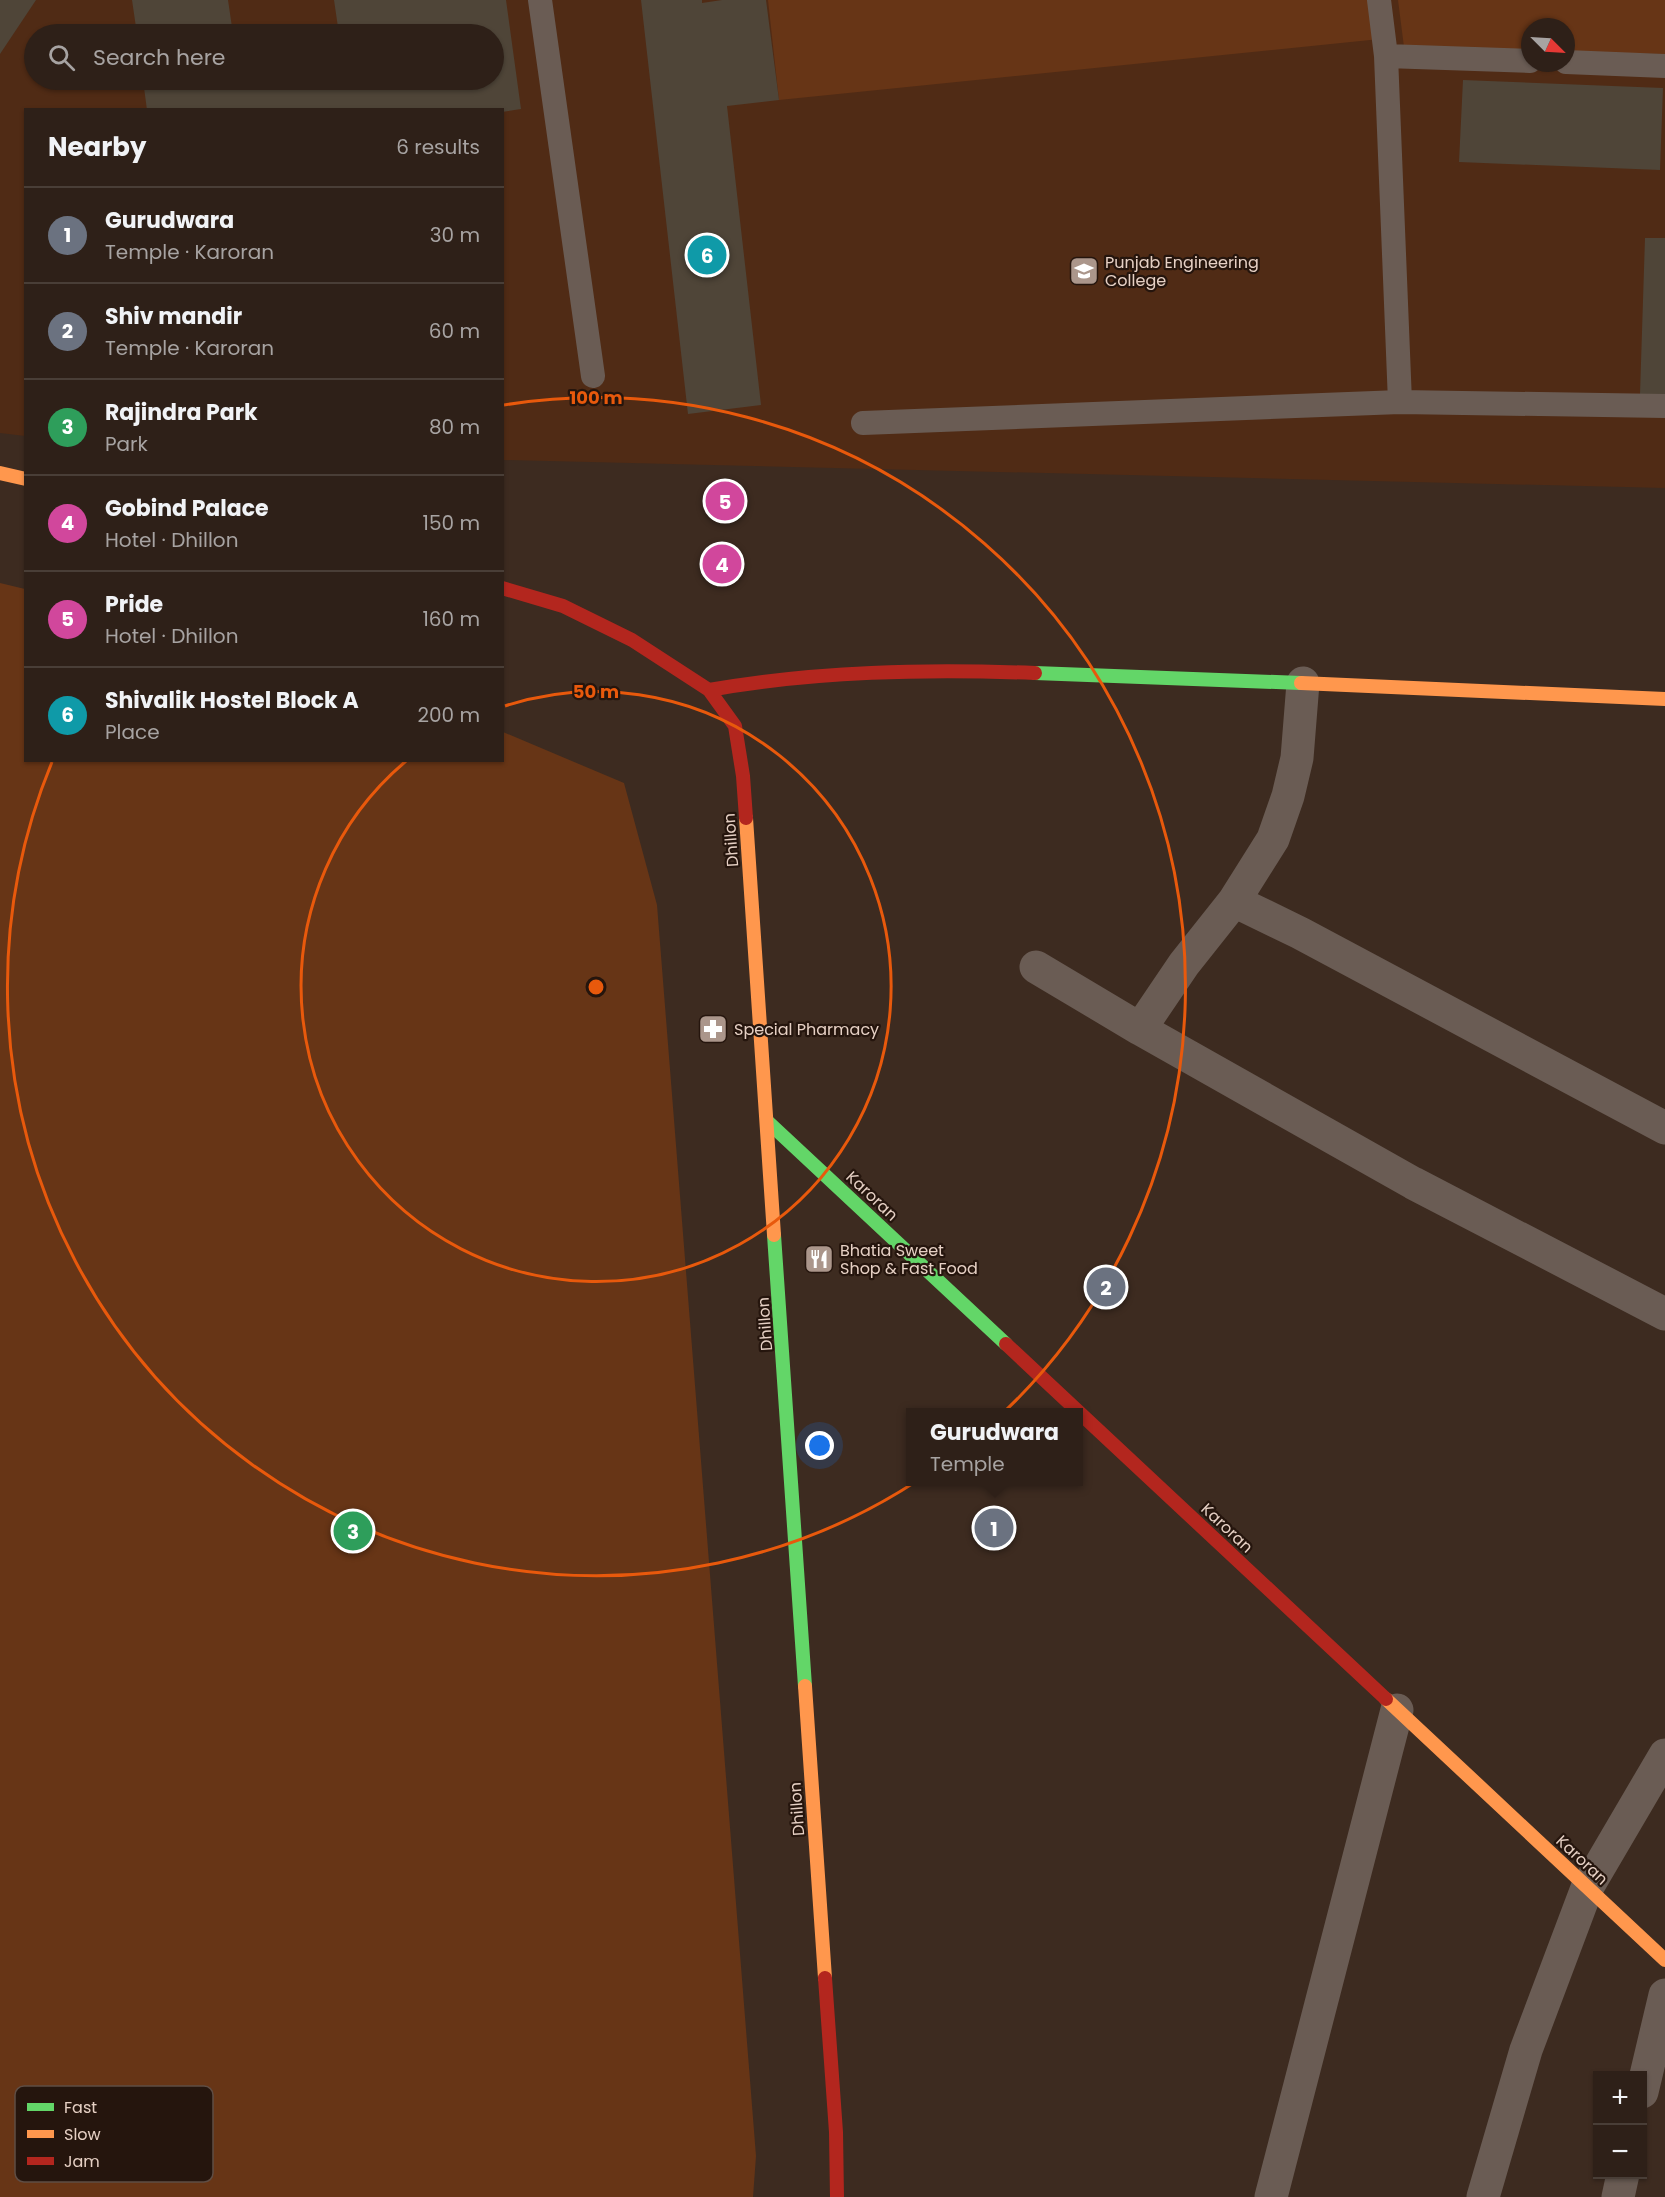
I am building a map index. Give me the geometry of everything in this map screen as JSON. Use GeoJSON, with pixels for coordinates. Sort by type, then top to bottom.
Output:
{"type":"FeatureCollection","features":[{"type":"Feature","properties":{"kind":"street"},"geometry":{"type":"LineString","coordinates":[[0,473],[24,478]]}},
{"type":"Feature","properties":{"kind":"street","name":"Dhillon"},"geometry":{"type":"LineString","coordinates":[[504,589],[573,610],[632,640],[709,690],[735,726],[743,776],[767,1120],[834,2108],[837,2197]]}},
{"type":"Feature","properties":{"kind":"street"},"geometry":{"type":"LineString","coordinates":[[709,690],[771,680],[944,670],[1665,699]]}},
{"type":"Feature","properties":{"kind":"street"},"geometry":{"type":"LineString","coordinates":[[1140,1029],[1184,964],[1234,901],[1273,839],[1288,796],[1297,758],[1303,683]]}},
{"type":"Feature","properties":{"kind":"street"},"geometry":{"type":"LineString","coordinates":[[1234,901],[1300,933],[1665,1128]]}},
{"type":"Feature","properties":{"kind":"street"},"geometry":{"type":"LineString","coordinates":[[1036,967],[1140,1029],[1413,1183],[1665,1314]]}},
{"type":"Feature","properties":{"kind":"street","name":"Karoran"},"geometry":{"type":"LineString","coordinates":[[767,1120],[1075,1408]]}},
{"type":"Feature","properties":{"kind":"street","name":"Karoran"},"geometry":{"type":"LineString","coordinates":[[1083,1416],[1665,1960]]}},
{"type":"Feature","properties":{"kind":"street"},"geometry":{"type":"LineString","coordinates":[[1272,2197],[1397,1710]]}},
{"type":"Feature","properties":{"kind":"street"},"geometry":{"type":"LineString","coordinates":[[1483,2197],[1526,2050],[1587,1887],[1665,1755]]}},
{"type":"Feature","properties":{"kind":"street"},"geometry":{"type":"LineString","coordinates":[[1647,2071],[1665,1995]]}},
{"type":"Feature","properties":{"kind":"street"},"geometry":{"type":"LineString","coordinates":[[1618,2197],[1622,2179]]}},
{"type":"Feature","properties":{"kind":"lane"},"geometry":{"type":"LineString","coordinates":[[540,0],[592,376]]}},
{"type":"Feature","properties":{"kind":"lane"},"geometry":{"type":"LineString","coordinates":[[1379,0],[1386,56],[1400,402]]}},
{"type":"Feature","properties":{"kind":"lane"},"geometry":{"type":"LineString","coordinates":[[1386,56],[1521,61]]}},
{"type":"Feature","properties":{"kind":"lane"},"geometry":{"type":"LineString","coordinates":[[1575,62],[1665,66]]}},
{"type":"Feature","properties":{"kind":"lane"},"geometry":{"type":"LineString","coordinates":[[863,423],[1400,402],[1665,406]]}},
{"type":"Feature","properties":{"kind":"shaded area","name":"Punjab Engineering College"},"geometry":{"type":"Polygon","coordinates":[[[0,0],[1665,0],[1665,488],[504,460],[504,108],[24,108],[24,436],[0,433],[0,0]]]}},
{"type":"Feature","properties":{"kind":"shaded area"},"geometry":{"type":"Polygon","coordinates":[[[768,0],[1375,0],[1380,39],[779,100],[768,0]]]}},
{"type":"Feature","properties":{"kind":"shaded area"},"geometry":{"type":"Polygon","coordinates":[[[1398,0],[1665,0],[1665,54],[1575,52],[1575,18],[1521,18],[1521,50],[1404,47],[1398,0]]]}},
{"type":"Feature","properties":{"kind":"shaded area"},"geometry":{"type":"Polygon","coordinates":[[[0,583],[24,589],[24,762],[504,762],[504,732],[624,783],[657,905],[756,2156],[753,2197],[0,2197],[0,583]]]}},
{"type":"Feature","properties":{"kind":"building"},"geometry":{"type":"Polygon","coordinates":[[[0,0],[36,0],[0,54],[0,0]]]}},
{"type":"Feature","properties":{"kind":"building"},"geometry":{"type":"Polygon","coordinates":[[[132,0],[228,0],[232,24],[136,24],[132,0]]]}},
{"type":"Feature","properties":{"kind":"building"},"geometry":{"type":"Polygon","coordinates":[[[334,0],[506,0],[521,109],[504,112],[504,108],[147,108],[144,90],[504,90],[504,24],[338,24],[334,0]]]}},
{"type":"Feature","properties":{"kind":"building"},"geometry":{"type":"Polygon","coordinates":[[[641,0],[702,0],[702,3],[722,0],[766,0],[779,100],[727,106],[761,405],[688,414],[641,0]]]}},
{"type":"Feature","properties":{"kind":"building"},"geometry":{"type":"Polygon","coordinates":[[[1463,80],[1663,88],[1660,170],[1459,162],[1463,80]]]}},
{"type":"Feature","properties":{"kind":"building"},"geometry":{"type":"Polygon","coordinates":[[[1645,238],[1665,238],[1665,395],[1640,394],[1645,238]]]}},
{"type":"Feature","properties":{"kind":"traffic: fast"},"geometry":{"type":"LineString","coordinates":[[1035,673],[1301,683]]}},
{"type":"Feature","properties":{"kind":"traffic: fast"},"geometry":{"type":"LineString","coordinates":[[767,1121],[1006,1344]]}},
{"type":"Feature","properties":{"kind":"traffic: fast"},"geometry":{"type":"LineString","coordinates":[[774,1235],[805,1686]]}},
{"type":"Feature","properties":{"kind":"traffic: slow"},"geometry":{"type":"LineString","coordinates":[[0,473],[24,479]]}},
{"type":"Feature","properties":{"kind":"traffic: slow"},"geometry":{"type":"LineString","coordinates":[[1301,683],[1665,699]]}},
{"type":"Feature","properties":{"kind":"traffic: slow"},"geometry":{"type":"LineString","coordinates":[[746,818],[774,1235]]}},
{"type":"Feature","properties":{"kind":"traffic: slow"},"geometry":{"type":"LineString","coordinates":[[805,1686],[825,1978]]}},
{"type":"Feature","properties":{"kind":"traffic: slow"},"geometry":{"type":"LineString","coordinates":[[1386,1699],[1665,1960]]}},
{"type":"Feature","properties":{"kind":"traffic: jam"},"geometry":{"type":"LineString","coordinates":[[504,589],[563,606],[632,640],[709,690],[735,726],[743,776],[746,818]]}},
{"type":"Feature","properties":{"kind":"traffic: jam"},"geometry":{"type":"LineString","coordinates":[[709,690],[830,675],[953,671],[1035,673]]}},
{"type":"Feature","properties":{"kind":"traffic: jam"},"geometry":{"type":"LineString","coordinates":[[1006,1344],[1075,1408]]}},
{"type":"Feature","properties":{"kind":"traffic: jam"},"geometry":{"type":"LineString","coordinates":[[1083,1416],[1386,1699]]}},
{"type":"Feature","properties":{"kind":"traffic: jam"},"geometry":{"type":"LineString","coordinates":[[825,1978],[836,2132],[837,2197]]}},
{"type":"Feature","properties":{"kind":"place","name":"Shivalik Hostel Block A"},"geometry":{"type":"Point","coordinates":[707,255]}},
{"type":"Feature","properties":{"kind":"place","name":"Punjab Engineering College"},"geometry":{"type":"Point","coordinates":[1084,271]}},
{"type":"Feature","properties":{"kind":"place","name":"Pride"},"geometry":{"type":"Point","coordinates":[725,501]}},
{"type":"Feature","properties":{"kind":"place","name":"Gobind Palace"},"geometry":{"type":"Point","coordinates":[722,564]}},
{"type":"Feature","properties":{"kind":"place","name":"Special Pharmacy"},"geometry":{"type":"Point","coordinates":[713,1029]}},
{"type":"Feature","properties":{"kind":"place","name":"Bhatia Sweet Shop & Fast Food"},"geometry":{"type":"Point","coordinates":[819,1259]}},
{"type":"Feature","properties":{"kind":"place","name":"Shiv mandir"},"geometry":{"type":"Point","coordinates":[1106,1287]}},
{"type":"Feature","properties":{"kind":"place","name":"Gurudwara"},"geometry":{"type":"Point","coordinates":[994,1528]}},
{"type":"Feature","properties":{"kind":"place","name":"Rajindra Park"},"geometry":{"type":"Point","coordinates":[353,1531]}}]}
